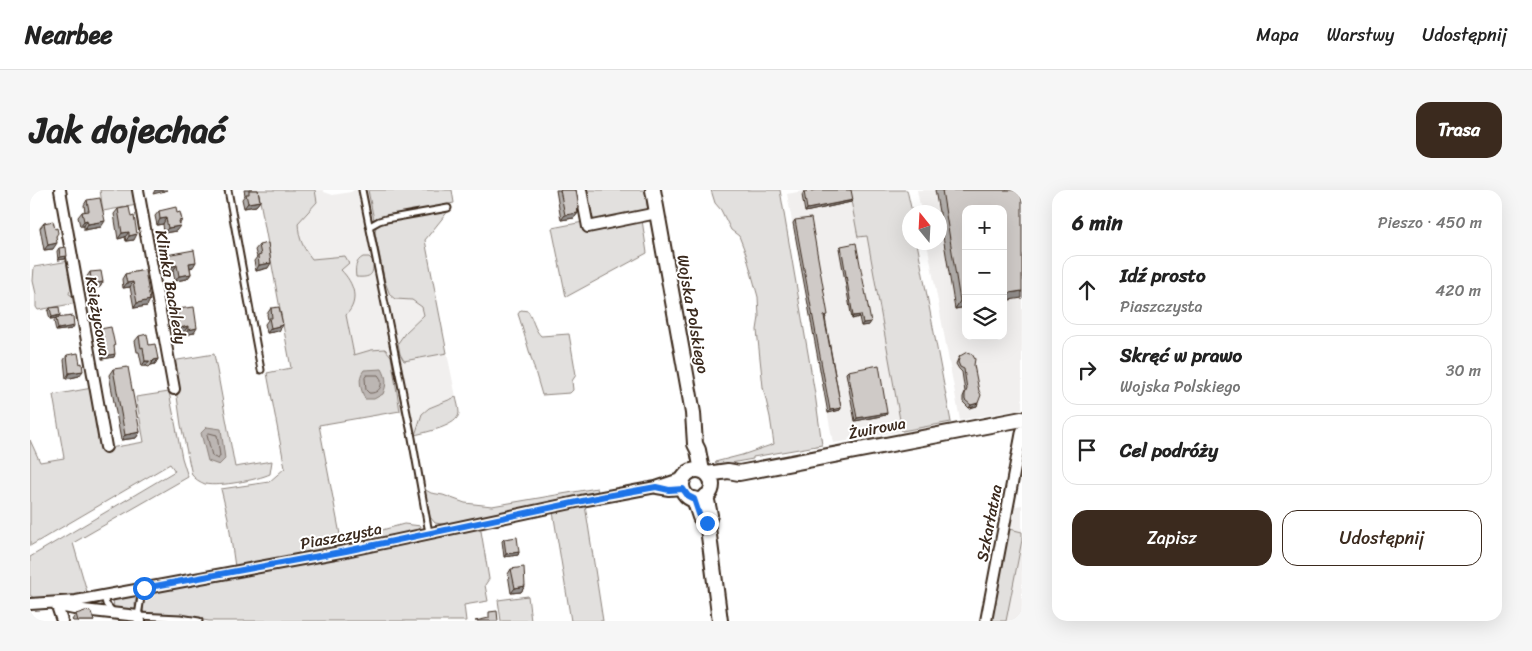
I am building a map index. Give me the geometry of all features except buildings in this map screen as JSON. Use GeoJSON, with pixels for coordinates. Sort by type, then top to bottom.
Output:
{"type":"FeatureCollection","features":[{"type":"Feature","properties":{"kind":"street","name":"Księżycowa"},"geometry":{"type":"LineString","coordinates":[[60,190],[106,447]]}},
{"type":"Feature","properties":{"kind":"street","name":"Klimka Bachledy"},"geometry":{"type":"LineString","coordinates":[[138,190],[174,389]]}},
{"type":"Feature","properties":{"kind":"street"},"geometry":{"type":"LineString","coordinates":[[581,190],[588,227],[657,213]]}},
{"type":"Feature","properties":{"kind":"street","name":"Wojska Polskiego"},"geometry":{"type":"LineString","coordinates":[[653,190],[693,413],[695,444],[698,450],[697,483],[700,517],[707,523],[720,621]]}},
{"type":"Feature","properties":{"kind":"street","name":"Żwirowa"},"geometry":{"type":"LineString","coordinates":[[697,483],[728,471],[739,472],[1022,419]]}},
{"type":"Feature","properties":{"kind":"street","name":"Szkarłatna"},"geometry":{"type":"LineString","coordinates":[[986,621],[1022,430]]}},
{"type":"Feature","properties":{"kind":"street","name":"Piaszczysta"},"geometry":{"type":"LineString","coordinates":[[30,604],[56,603],[104,596],[346,551],[598,497],[656,487],[697,483]]}},
{"type":"Feature","properties":{"kind":"street"},"geometry":{"type":"LineString","coordinates":[[56,603],[74,609],[114,613],[139,619]]}},
{"type":"Feature","properties":{"kind":"street"},"geometry":{"type":"LineString","coordinates":[[56,603],[62,621]]}},
{"type":"Feature","properties":{"kind":"lane"},"geometry":{"type":"LineString","coordinates":[[228,190],[261,370]]}},
{"type":"Feature","properties":{"kind":"lane"},"geometry":{"type":"LineString","coordinates":[[362,190],[412,438],[429,533]]}},
{"type":"Feature","properties":{"kind":"lane"},"geometry":{"type":"LineString","coordinates":[[370,226],[386,219],[448,208]]}},
{"type":"Feature","properties":{"kind":"lane"},"geometry":{"type":"LineString","coordinates":[[144,588],[141,597],[139,619],[180,618],[199,621]]}},
{"type":"Feature","properties":{"kind":"lane"},"geometry":{"type":"LineString","coordinates":[[104,596],[106,604],[114,613]]}},
{"type":"Feature","properties":{"kind":"shaded area"},"geometry":{"type":"Polygon","coordinates":[[[100,190],[134,190],[137,205],[103,211],[100,190]]]}},
{"type":"Feature","properties":{"kind":"shaded area"},"geometry":{"type":"Polygon","coordinates":[[[258,190],[315,190],[317,202],[298,223],[302,242],[312,259],[345,256],[349,263],[341,270],[346,275],[354,292],[353,304],[346,315],[354,355],[371,350],[385,349],[391,356],[400,411],[319,425],[342,545],[339,548],[235,567],[228,518],[221,489],[269,482],[285,468],[267,373],[291,368],[258,190]]]}},
{"type":"Feature","properties":{"kind":"shaded area"},"geometry":{"type":"Polygon","coordinates":[[[315,190],[323,190],[333,195],[354,190],[368,190],[385,282],[395,299],[412,300],[422,307],[424,315],[405,333],[404,361],[447,353],[456,397],[429,408],[422,414],[415,435],[408,437],[400,411],[391,356],[379,349],[354,355],[346,315],[350,311],[305,250],[299,237],[298,223],[317,202],[315,190]]]}},
{"type":"Feature","properties":{"kind":"shaded area"},"geometry":{"type":"Polygon","coordinates":[[[368,190],[452,190],[454,203],[374,220],[368,190]]]}},
{"type":"Feature","properties":{"kind":"shaded area"},"geometry":{"type":"Polygon","coordinates":[[[586,190],[645,190],[648,211],[593,221],[591,220],[586,190]]]}},
{"type":"Feature","properties":{"kind":"shaded area"},"geometry":{"type":"Polygon","coordinates":[[[711,190],[780,190],[822,445],[753,457],[753,459],[720,465],[715,462],[774,444],[763,387],[757,330],[759,317],[758,297],[739,236],[731,230],[721,210],[715,203],[711,190]]]}},
{"type":"Feature","properties":{"kind":"shaded area"},"geometry":{"type":"Polygon","coordinates":[[[808,190],[849,190],[858,237],[867,235],[902,431],[858,439],[857,437],[849,438],[848,441],[833,443],[787,194],[808,190]]]}},
{"type":"Feature","properties":{"kind":"shaded area"},"geometry":{"type":"Polygon","coordinates":[[[849,190],[907,190],[910,205],[902,205],[902,250],[918,250],[951,422],[902,431],[867,236],[858,237],[849,190]]]}},
{"type":"Feature","properties":{"kind":"shaded area"},"geometry":{"type":"Polygon","coordinates":[[[917,190],[1022,190],[1022,409],[960,420],[928,250],[947,250],[947,205],[920,205],[917,190]]]}},
{"type":"Feature","properties":{"kind":"shaded area"},"geometry":{"type":"Polygon","coordinates":[[[449,210],[425,240],[447,353],[404,361],[400,354],[398,343],[405,333],[424,315],[422,307],[412,300],[395,299],[390,295],[385,282],[375,233],[376,226],[383,222],[449,210]]]}},
{"type":"Feature","properties":{"kind":"shaded area"},"geometry":{"type":"Polygon","coordinates":[[[642,220],[647,253],[566,297],[552,228],[583,222],[642,220]]]}},
{"type":"Feature","properties":{"kind":"shaded area"},"geometry":{"type":"Polygon","coordinates":[[[363,257],[369,257],[373,261],[373,270],[371,275],[356,277],[357,263],[363,257]]]}},
{"type":"Feature","properties":{"kind":"shaded area"},"geometry":{"type":"Polygon","coordinates":[[[69,261],[74,288],[70,290],[69,294],[76,298],[77,303],[38,310],[33,281],[34,267],[69,261]]]}},
{"type":"Feature","properties":{"kind":"shaded area"},"geometry":{"type":"Polygon","coordinates":[[[521,310],[528,311],[541,336],[569,334],[576,375],[572,381],[573,390],[570,393],[542,395],[518,314],[521,310]]]}},
{"type":"Feature","properties":{"kind":"shaded area"},"geometry":{"type":"Polygon","coordinates":[[[214,354],[235,467],[272,461],[270,474],[256,479],[219,485],[205,484],[192,475],[181,425],[172,361],[214,354]]]}},
{"type":"Feature","properties":{"kind":"shaded area"},"geometry":{"type":"Polygon","coordinates":[[[92,388],[110,448],[144,442],[136,397],[169,392],[182,458],[188,477],[73,543],[88,595],[35,599],[30,595],[30,557],[175,471],[170,464],[30,546],[30,440],[40,462],[64,458],[53,395],[92,388]]]}},
{"type":"Feature","properties":{"kind":"shaded area"},"geometry":{"type":"Polygon","coordinates":[[[456,397],[459,413],[453,422],[441,428],[415,435],[422,414],[429,408],[456,397]]]}},
{"type":"Feature","properties":{"kind":"shaded area"},"geometry":{"type":"Polygon","coordinates":[[[597,488],[598,492],[449,525],[435,523],[430,517],[424,489],[431,493],[465,503],[492,506],[597,488]]]}},
{"type":"Feature","properties":{"kind":"shaded area"},"geometry":{"type":"Polygon","coordinates":[[[585,505],[603,621],[571,621],[553,512],[585,505]]]}},
{"type":"Feature","properties":{"kind":"shaded area"},"geometry":{"type":"Polygon","coordinates":[[[1022,505],[1022,621],[988,621],[1010,507],[1022,505]]]}},
{"type":"Feature","properties":{"kind":"shaded area"},"geometry":{"type":"Polygon","coordinates":[[[404,524],[421,526],[420,531],[352,545],[349,543],[382,530],[404,524]]]}},
{"type":"Feature","properties":{"kind":"shaded area"},"geometry":{"type":"Polygon","coordinates":[[[1006,528],[1022,532],[1022,540],[1006,621],[988,621],[1006,528]]]}},
{"type":"Feature","properties":{"kind":"shaded area"},"geometry":{"type":"Polygon","coordinates":[[[476,529],[481,531],[489,579],[485,585],[488,601],[464,605],[466,621],[209,621],[167,614],[143,613],[144,598],[147,591],[239,576],[476,529]]]}},
{"type":"Feature","properties":{"kind":"shaded area"},"geometry":{"type":"Polygon","coordinates":[[[137,593],[136,613],[114,610],[113,597],[137,593]]]}},
{"type":"Feature","properties":{"kind":"shaded area"},"geometry":{"type":"Polygon","coordinates":[[[528,596],[531,621],[501,621],[498,600],[528,596]]]}},
{"type":"Feature","properties":{"kind":"water"},"geometry":{"type":"Polygon","coordinates":[[[382,369],[386,381],[383,394],[374,399],[365,399],[360,384],[362,373],[364,370],[382,369]]]}},
{"type":"Feature","properties":{"kind":"water"},"geometry":{"type":"Polygon","coordinates":[[[207,427],[221,429],[225,459],[219,465],[208,461],[201,433],[207,427]]]}},
{"type":"Feature","properties":{"kind":"route"},"geometry":{"type":"LineString","coordinates":[[144,588],[346,551],[581,500],[656,487],[669,490],[683,489],[688,496],[694,499],[700,517],[707,523]]}}]}
